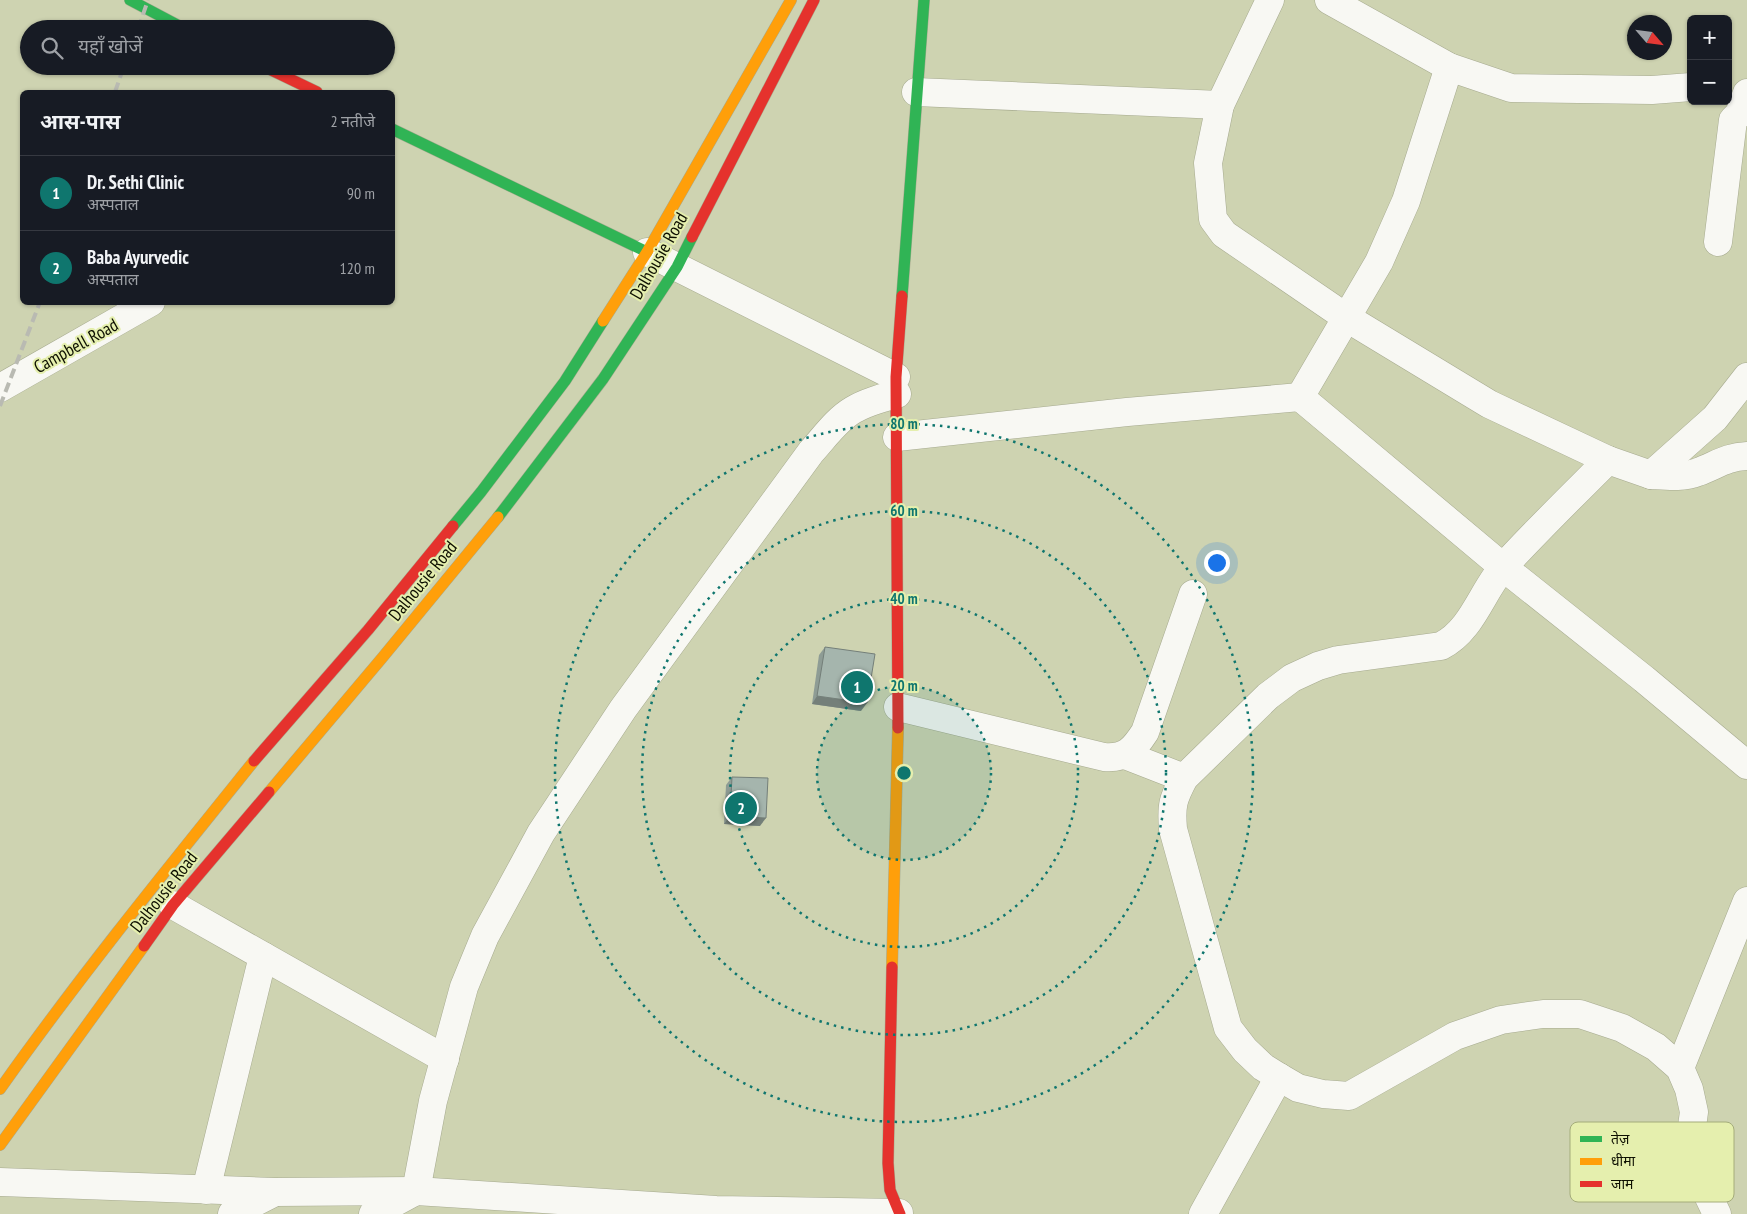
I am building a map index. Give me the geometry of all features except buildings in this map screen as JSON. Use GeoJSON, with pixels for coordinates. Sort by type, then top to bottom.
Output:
{"type":"FeatureCollection","features":[{"type":"Feature","properties":{"kind":"street"},"geometry":{"type":"LineString","coordinates":[[130,0],[167,20]]}},
{"type":"Feature","properties":{"kind":"street","name":"Dalhousie Road"},"geometry":{"type":"LineString","coordinates":[[0,1145],[173,905],[371,648],[481,492],[565,381],[647,252],[791,0]]}},
{"type":"Feature","properties":{"kind":"street","name":"Dalhousie Road"},"geometry":{"type":"LineString","coordinates":[[0,1089],[45,1024],[134,909],[265,748],[371,648],[506,508],[560,437],[603,378],[677,266],[814,0]]}},
{"type":"Feature","properties":{"kind":"street"},"geometry":{"type":"LineString","coordinates":[[0,1182],[274,1192],[416,1191],[715,1212],[900,1214],[890,1190],[888,1163],[898,707],[896,386],[924,0]]}},
{"type":"Feature","properties":{"kind":"street"},"geometry":{"type":"LineString","coordinates":[[1270,0],[1220,105],[1208,163],[1213,219],[1224,234],[1347,318],[1489,404],[1608,460],[1651,475],[1676,476],[1698,472],[1724,460],[1747,456]]}},
{"type":"Feature","properties":{"kind":"street"},"geometry":{"type":"LineString","coordinates":[[1329,0],[1448,67],[1511,88],[1652,90],[1687,87]]}},
{"type":"Feature","properties":{"kind":"street"},"geometry":{"type":"LineString","coordinates":[[1300,397],[1379,262],[1406,201],[1448,67]]}},
{"type":"Feature","properties":{"kind":"street"},"geometry":{"type":"LineString","coordinates":[[282,75],[313,90]]}},
{"type":"Feature","properties":{"kind":"street"},"geometry":{"type":"LineString","coordinates":[[1732,80],[1747,78]]}},
{"type":"Feature","properties":{"kind":"street"},"geometry":{"type":"LineString","coordinates":[[916,92],[1220,105]]}},
{"type":"Feature","properties":{"kind":"street"},"geometry":{"type":"LineString","coordinates":[[1718,242],[1733,120],[1739,114],[1747,93]]}},
{"type":"Feature","properties":{"kind":"street"},"geometry":{"type":"LineString","coordinates":[[395,130],[677,266],[896,386]]}},
{"type":"Feature","properties":{"kind":"street","name":"Campbell Road"},"geometry":{"type":"LineString","coordinates":[[0,388],[146,305]]}},
{"type":"Feature","properties":{"kind":"street"},"geometry":{"type":"LineString","coordinates":[[1651,475],[1715,418],[1747,377]]}},
{"type":"Feature","properties":{"kind":"street"},"geometry":{"type":"LineString","coordinates":[[416,1191],[433,1101],[464,987],[485,936],[541,833],[623,709],[811,452],[852,410],[896,386]]}},
{"type":"Feature","properties":{"kind":"street"},"geometry":{"type":"LineString","coordinates":[[897,437],[1127,412],[1300,397],[1503,567],[1747,765]]}},
{"type":"Feature","properties":{"kind":"street"},"geometry":{"type":"LineString","coordinates":[[1608,460],[1503,567],[1475,611],[1450,642],[1441,646],[1338,660],[1318,666],[1292,678],[1268,696],[1184,778],[1172,808],[1173,829],[1228,1028],[1245,1050],[1263,1067],[1298,1088],[1323,1094],[1349,1096],[1455,1036],[1501,1020],[1543,1014],[1580,1014],[1622,1028],[1656,1047],[1680,1068],[1689,1089],[1694,1112],[1693,1122]]}},
{"type":"Feature","properties":{"kind":"street"},"geometry":{"type":"LineString","coordinates":[[898,707],[1104,757],[1125,754],[1137,745],[1145,732],[1193,594]]}},
{"type":"Feature","properties":{"kind":"street"},"geometry":{"type":"LineString","coordinates":[[1125,754],[1184,778]]}},
{"type":"Feature","properties":{"kind":"street"},"geometry":{"type":"LineString","coordinates":[[1680,1068],[1747,901]]}},
{"type":"Feature","properties":{"kind":"street"},"geometry":{"type":"LineString","coordinates":[[173,905],[444,1059]]}},
{"type":"Feature","properties":{"kind":"street"},"geometry":{"type":"LineString","coordinates":[[206,1190],[263,956]]}},
{"type":"Feature","properties":{"kind":"street"},"geometry":{"type":"LineString","coordinates":[[1203,1214],[1279,1077]]}},
{"type":"Feature","properties":{"kind":"street"},"geometry":{"type":"LineString","coordinates":[[372,1214],[416,1191]]}},
{"type":"Feature","properties":{"kind":"street"},"geometry":{"type":"LineString","coordinates":[[232,1214],[274,1192]]}},
{"type":"Feature","properties":{"kind":"street"},"geometry":{"type":"LineString","coordinates":[[1711,1202],[1717,1214]]}},
{"type":"Feature","properties":{"kind":"railway"},"geometry":{"type":"LineString","coordinates":[[141,20],[148,0]]}},
{"type":"Feature","properties":{"kind":"railway"},"geometry":{"type":"LineString","coordinates":[[116,90],[121,75]]}},
{"type":"Feature","properties":{"kind":"railway"},"geometry":{"type":"LineString","coordinates":[[0,406],[39,305]]}},
{"type":"Feature","properties":{"kind":"traffic: fast"},"geometry":{"type":"LineString","coordinates":[[130,0],[168,20]]}},
{"type":"Feature","properties":{"kind":"traffic: fast"},"geometry":{"type":"LineString","coordinates":[[902,296],[924,0]]}},
{"type":"Feature","properties":{"kind":"traffic: fast"},"geometry":{"type":"LineString","coordinates":[[395,130],[647,252]]}},
{"type":"Feature","properties":{"kind":"traffic: fast"},"geometry":{"type":"LineString","coordinates":[[498,517],[603,379],[677,267],[692,237]]}},
{"type":"Feature","properties":{"kind":"traffic: fast"},"geometry":{"type":"LineString","coordinates":[[453,526],[565,381],[603,321]]}},
{"type":"Feature","properties":{"kind":"traffic: slow"},"geometry":{"type":"LineString","coordinates":[[603,321],[647,252],[791,0]]}},
{"type":"Feature","properties":{"kind":"traffic: slow"},"geometry":{"type":"LineString","coordinates":[[269,792],[498,517]]}},
{"type":"Feature","properties":{"kind":"traffic: slow"},"geometry":{"type":"LineString","coordinates":[[892,967],[898,728]]}},
{"type":"Feature","properties":{"kind":"traffic: slow"},"geometry":{"type":"LineString","coordinates":[[0,1089],[156,882],[254,761]]}},
{"type":"Feature","properties":{"kind":"traffic: slow"},"geometry":{"type":"LineString","coordinates":[[0,1145],[144,946]]}},
{"type":"Feature","properties":{"kind":"traffic: jam"},"geometry":{"type":"LineString","coordinates":[[692,237],[814,0]]}},
{"type":"Feature","properties":{"kind":"traffic: jam"},"geometry":{"type":"LineString","coordinates":[[282,75],[313,90]]}},
{"type":"Feature","properties":{"kind":"traffic: jam"},"geometry":{"type":"LineString","coordinates":[[898,728],[896,377],[902,296]]}},
{"type":"Feature","properties":{"kind":"traffic: jam"},"geometry":{"type":"LineString","coordinates":[[254,761],[368,630],[453,526]]}},
{"type":"Feature","properties":{"kind":"traffic: jam"},"geometry":{"type":"LineString","coordinates":[[144,946],[173,905],[269,792]]}},
{"type":"Feature","properties":{"kind":"traffic: jam"},"geometry":{"type":"LineString","coordinates":[[892,967],[888,1163],[890,1190],[900,1214]]}},
{"type":"Feature","properties":{"kind":"place","name":"Dr. Sethi Clinic"},"geometry":{"type":"Point","coordinates":[857,687]}},
{"type":"Feature","properties":{"kind":"place","name":"Baba Ayurvedic"},"geometry":{"type":"Point","coordinates":[741,808]}}]}
